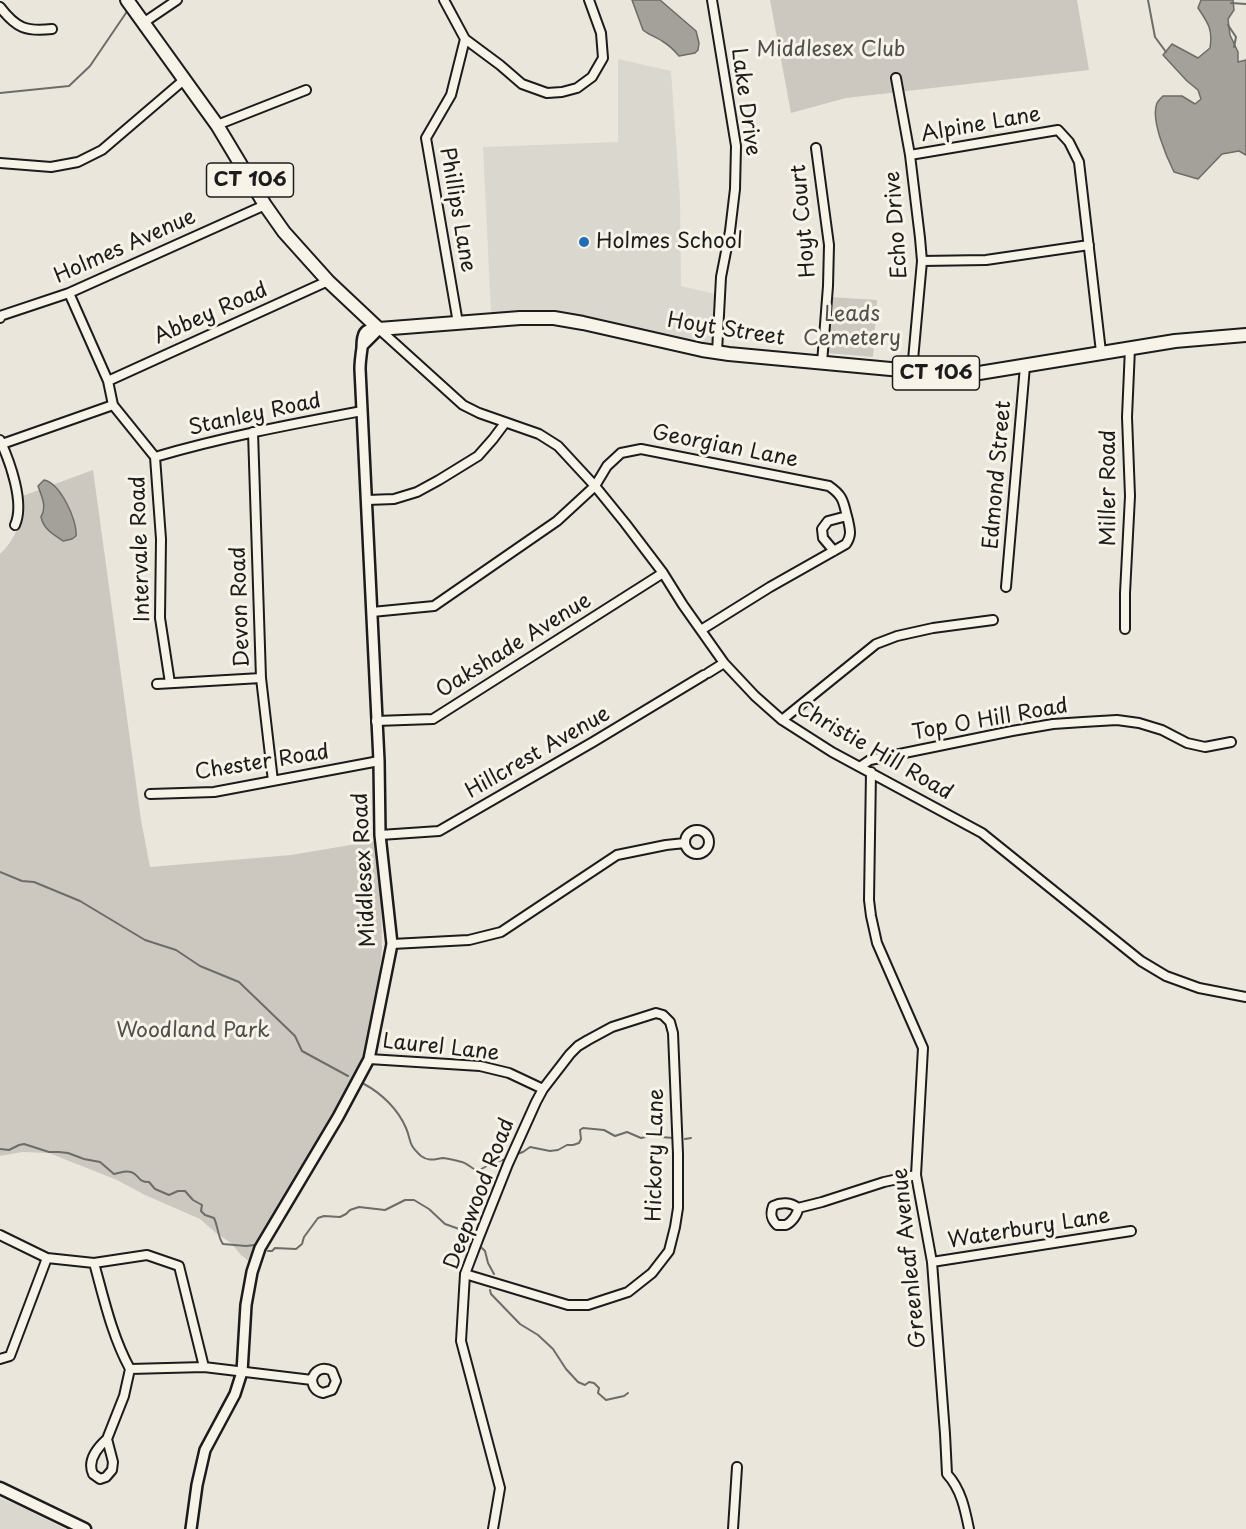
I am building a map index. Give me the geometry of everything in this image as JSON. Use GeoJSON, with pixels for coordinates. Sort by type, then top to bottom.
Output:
{"type":"FeatureCollection","features":[{"type":"Feature","properties":{"kind":"main road","name":"CT 106"},"geometry":{"type":"LineString","coordinates":[[127,0],[217,125],[265,205],[295,246],[379,329]]}},
{"type":"Feature","properties":{"kind":"main road","name":"Hoyt Street"},"geometry":{"type":"LineString","coordinates":[[379,329],[531,317],[554,318],[717,352],[912,371],[973,374],[1175,341],[1246,334]]}},
{"type":"Feature","properties":{"kind":"main road"},"geometry":{"type":"LineString","coordinates":[[0,1488],[85,1529]]}},
{"type":"Feature","properties":{"kind":"street"},"geometry":{"type":"LineString","coordinates":[[141,20],[177,0]]}},
{"type":"Feature","properties":{"kind":"street"},"geometry":{"type":"LineString","coordinates":[[444,0],[465,39],[522,84],[548,93],[576,88],[592,77],[603,58],[601,33],[589,0]]}},
{"type":"Feature","properties":{"kind":"street","name":"Lake Drive"},"geometry":{"type":"LineString","coordinates":[[712,0],[736,146],[735,189],[722,277],[717,352]]}},
{"type":"Feature","properties":{"kind":"street"},"geometry":{"type":"LineString","coordinates":[[0,7],[22,27],[34,31],[52,29]]}},
{"type":"Feature","properties":{"kind":"street","name":"Phillips Lane"},"geometry":{"type":"LineString","coordinates":[[458,323],[426,138],[451,95],[465,39]]}},
{"type":"Feature","properties":{"kind":"street","name":"Echo Drive"},"geometry":{"type":"LineString","coordinates":[[896,78],[910,155],[922,261],[912,371]]}},
{"type":"Feature","properties":{"kind":"street"},"geometry":{"type":"LineString","coordinates":[[0,163],[51,167],[78,162],[102,150],[185,79]]}},
{"type":"Feature","properties":{"kind":"street"},"geometry":{"type":"LineString","coordinates":[[217,125],[306,90]]}},
{"type":"Feature","properties":{"kind":"street","name":"Alpine Lane"},"geometry":{"type":"LineString","coordinates":[[910,155],[1058,130],[1068,142],[1078,162],[1089,245]]}},
{"type":"Feature","properties":{"kind":"street","name":"Hoyt Court"},"geometry":{"type":"LineString","coordinates":[[816,147],[829,245],[822,363]]}},
{"type":"Feature","properties":{"kind":"street","name":"Holmes Avenue"},"geometry":{"type":"LineString","coordinates":[[0,317],[69,293],[265,205]]}},
{"type":"Feature","properties":{"kind":"street"},"geometry":{"type":"LineString","coordinates":[[922,261],[987,260],[1089,245],[1101,352]]}},
{"type":"Feature","properties":{"kind":"street","name":"Abbey Road"},"geometry":{"type":"LineString","coordinates":[[108,381],[328,281]]}},
{"type":"Feature","properties":{"kind":"street","name":"Intervale Road"},"geometry":{"type":"LineString","coordinates":[[69,293],[108,381],[113,405],[155,457],[161,538],[160,618],[170,683]]}},
{"type":"Feature","properties":{"kind":"street","name":"Middlesex Road"},"geometry":{"type":"LineString","coordinates":[[191,1529],[205,1450],[235,1394],[242,1372],[246,1305],[252,1272],[260,1248],[339,1117],[369,1059],[392,944],[380,835],[379,761],[360,369],[362,346],[379,329]]}},
{"type":"Feature","properties":{"kind":"street","name":"Christie Hill Road"},"geometry":{"type":"LineString","coordinates":[[379,329],[463,405],[505,423],[539,434],[558,446],[595,486],[663,573],[724,663],[754,696],[782,720],[832,752],[982,833],[1141,962],[1166,976],[1198,988],[1246,997]]}},
{"type":"Feature","properties":{"kind":"street","name":"Miller Road"},"geometry":{"type":"LineString","coordinates":[[1125,629],[1130,496],[1127,417],[1130,348]]}},
{"type":"Feature","properties":{"kind":"street","name":"Edmond Street"},"geometry":{"type":"LineString","coordinates":[[1006,587],[1025,366]]}},
{"type":"Feature","properties":{"kind":"street"},"geometry":{"type":"LineString","coordinates":[[15,525],[19,518],[18,501],[13,475],[1,442],[113,405]]}},
{"type":"Feature","properties":{"kind":"street","name":"Stanley Road"},"geometry":{"type":"LineString","coordinates":[[155,457],[253,432],[362,411]]}},
{"type":"Feature","properties":{"kind":"street"},"geometry":{"type":"LineString","coordinates":[[367,500],[394,499],[417,492],[439,480],[478,456],[505,423]]}},
{"type":"Feature","properties":{"kind":"street","name":"Devon Road"},"geometry":{"type":"LineString","coordinates":[[253,432],[261,678],[273,781]]}},
{"type":"Feature","properties":{"kind":"street","name":"Georgian Lane"},"geometry":{"type":"LineString","coordinates":[[372,612],[434,606],[557,521],[595,486],[607,466],[621,453],[641,449],[830,486],[839,493],[844,501],[851,532],[846,544],[701,630]]}},
{"type":"Feature","properties":{"kind":"street"},"geometry":{"type":"LineString","coordinates":[[834,551],[823,538],[822,529],[828,521],[847,516]]}},
{"type":"Feature","properties":{"kind":"street","name":"Oakshade Avenue"},"geometry":{"type":"LineString","coordinates":[[376,721],[433,719],[663,573]]}},
{"type":"Feature","properties":{"kind":"street"},"geometry":{"type":"LineString","coordinates":[[782,720],[876,644],[897,636],[933,628],[993,620]]}},
{"type":"Feature","properties":{"kind":"street","name":"Hillcrest Avenue"},"geometry":{"type":"LineString","coordinates":[[380,835],[439,831],[724,663]]}},
{"type":"Feature","properties":{"kind":"street"},"geometry":{"type":"LineString","coordinates":[[157,684],[261,678]]}},
{"type":"Feature","properties":{"kind":"street","name":"Top O Hill Road"},"geometry":{"type":"LineString","coordinates":[[861,766],[870,760],[1012,730],[1073,722],[1117,720],[1139,723],[1162,730],[1189,744],[1205,747],[1231,742]]}},
{"type":"Feature","properties":{"kind":"street","name":"Chester Road"},"geometry":{"type":"LineString","coordinates":[[150,794],[214,792],[379,761]]}},
{"type":"Feature","properties":{"kind":"street","name":"Greenleaf Avenue"},"geometry":{"type":"LineString","coordinates":[[871,772],[869,891],[871,916],[877,943],[923,1048],[916,1175],[932,1262],[947,1474],[958,1490],[965,1508],[969,1529]]}},
{"type":"Feature","properties":{"kind":"street"},"geometry":{"type":"LineString","coordinates":[[392,944],[469,940],[501,932],[617,855],[685,843]]}},
{"type":"Feature","properties":{"kind":"street","name":"Deepwood Road"},"geometry":{"type":"LineString","coordinates":[[493,1529],[500,1488],[461,1341],[465,1274],[508,1164],[543,1089],[578,1046],[612,1027],[656,1013],[663,1015]]}},
{"type":"Feature","properties":{"kind":"street","name":"Hickory Lane"},"geometry":{"type":"LineString","coordinates":[[465,1274],[568,1305],[588,1305],[628,1292],[652,1274],[669,1251],[675,1227],[679,1187],[673,1033],[670,1022],[663,1015]]}},
{"type":"Feature","properties":{"kind":"street","name":"Laurel Lane"},"geometry":{"type":"LineString","coordinates":[[369,1059],[480,1066],[509,1073],[543,1089]]}},
{"type":"Feature","properties":{"kind":"street"},"geometry":{"type":"LineString","coordinates":[[798,1208],[884,1182],[916,1175]]}},
{"type":"Feature","properties":{"kind":"street","name":"Waterbury Lane"},"geometry":{"type":"LineString","coordinates":[[932,1262],[1131,1232]]}},
{"type":"Feature","properties":{"kind":"street"},"geometry":{"type":"LineString","coordinates":[[0,1235],[47,1258],[94,1263],[147,1255],[179,1266],[204,1367]]}},
{"type":"Feature","properties":{"kind":"street"},"geometry":{"type":"LineString","coordinates":[[0,1359],[10,1356],[47,1258]]}},
{"type":"Feature","properties":{"kind":"street"},"geometry":{"type":"LineString","coordinates":[[94,1263],[110,1321],[130,1369],[124,1396],[107,1439],[95,1453],[91,1466],[93,1474],[100,1479],[110,1474],[114,1466],[107,1439]]}},
{"type":"Feature","properties":{"kind":"street"},"geometry":{"type":"LineString","coordinates":[[130,1369],[204,1367],[312,1380]]}},
{"type":"Feature","properties":{"kind":"street"},"geometry":{"type":"LineString","coordinates":[[733,1529],[737,1467]]}},
{"type":"Feature","properties":{"kind":"shaded area"},"geometry":{"type":"Polygon","coordinates":[[[632,0],[660,0],[696,31],[698,50],[695,53],[679,56],[667,44],[645,32],[632,0]]]}},
{"type":"Feature","properties":{"kind":"shaded area"},"geometry":{"type":"Polygon","coordinates":[[[1201,0],[1233,0],[1234,10],[1228,19],[1230,35],[1238,52],[1238,62],[1246,60],[1246,155],[1239,151],[1222,154],[1198,179],[1174,172],[1160,138],[1155,110],[1163,96],[1182,96],[1195,104],[1201,99],[1198,90],[1163,55],[1172,44],[1198,58],[1210,48],[1209,26],[1198,8],[1201,0]]]}},
{"type":"Feature","properties":{"kind":"shaded area","name":"Holmes School"},"geometry":{"type":"Polygon","coordinates":[[[618,59],[671,71],[680,198],[681,286],[715,294],[712,341],[708,344],[559,312],[531,310],[491,313],[483,147],[618,142],[618,59]]]}},
{"type":"Feature","properties":{"kind":"shaded area"},"geometry":{"type":"Polygon","coordinates":[[[44,480],[62,495],[71,512],[76,529],[76,536],[72,539],[63,541],[49,531],[42,521],[44,506],[38,486],[44,480]]]}},
{"type":"Feature","properties":{"kind":"shaded area"},"geometry":{"type":"Polygon","coordinates":[[[0,1498],[22,1507],[65,1529],[0,1529],[0,1498]]]}},
{"type":"Feature","properties":{"kind":"green space","name":"Middlesex Club"},"geometry":{"type":"Polygon","coordinates":[[[770,0],[1077,0],[1089,70],[846,98],[791,113],[770,0]]]}},
{"type":"Feature","properties":{"kind":"green space","name":"Leads Cemetery"},"geometry":{"type":"Polygon","coordinates":[[[830,297],[877,300],[873,357],[827,353],[830,297]]]}},
{"type":"Feature","properties":{"kind":"green space","name":"Woodland Park"},"geometry":{"type":"Polygon","coordinates":[[[93,470],[141,820],[150,867],[291,855],[380,840],[382,950],[366,1057],[256,1262],[250,1262],[231,1243],[200,1219],[117,1180],[49,1153],[22,1152],[0,1156],[0,554],[18,528],[21,513],[20,497],[93,470]]]}},
{"type":"Feature","properties":{"kind":"waterway"},"geometry":{"type":"LineString","coordinates":[[1148,0],[1155,37],[1166,52]]}},
{"type":"Feature","properties":{"kind":"waterway"},"geometry":{"type":"LineString","coordinates":[[1231,3],[1246,4]]}},
{"type":"Feature","properties":{"kind":"waterway"},"geometry":{"type":"LineString","coordinates":[[0,93],[69,86],[90,66],[128,10]]}},
{"type":"Feature","properties":{"kind":"waterway"},"geometry":{"type":"LineString","coordinates":[[1228,25],[1236,37],[1234,47]]}},
{"type":"Feature","properties":{"kind":"waterway"},"geometry":{"type":"LineString","coordinates":[[0,872],[22,881],[34,882],[80,901],[145,940],[176,950],[200,966],[239,982],[295,1036],[302,1051],[348,1076]]}},
{"type":"Feature","properties":{"kind":"waterway"},"geometry":{"type":"LineString","coordinates":[[364,1084],[377,1092],[394,1108],[403,1121],[412,1145],[424,1158],[452,1160],[464,1163],[478,1171],[492,1163],[506,1159]]}},
{"type":"Feature","properties":{"kind":"waterway"},"geometry":{"type":"LineString","coordinates":[[517,1154],[530,1147],[550,1151],[579,1143],[580,1130],[583,1128],[604,1130],[615,1136],[627,1132],[641,1138],[650,1136],[673,1138]]}},
{"type":"Feature","properties":{"kind":"waterway"},"geometry":{"type":"LineString","coordinates":[[685,1139],[691,1138]]}},
{"type":"Feature","properties":{"kind":"waterway"},"geometry":{"type":"LineString","coordinates":[[0,1149],[9,1150],[24,1144],[49,1152],[68,1153],[100,1162],[114,1174],[131,1172],[140,1180],[149,1182],[155,1189],[169,1195],[185,1191],[193,1200],[202,1205],[201,1211],[205,1215],[214,1218],[223,1244],[255,1245]]}},
{"type":"Feature","properties":{"kind":"waterway"},"geometry":{"type":"LineString","coordinates":[[268,1251],[275,1248],[296,1249],[302,1244],[304,1237],[318,1218],[340,1217],[359,1207],[385,1210],[405,1200],[414,1200],[429,1209],[445,1224],[462,1230],[471,1243]]}},
{"type":"Feature","properties":{"kind":"waterway"},"geometry":{"type":"LineString","coordinates":[[482,1248],[494,1274]]}},
{"type":"Feature","properties":{"kind":"waterway"},"geometry":{"type":"LineString","coordinates":[[490,1290],[491,1294],[520,1324],[538,1335],[553,1349],[578,1382],[585,1385],[589,1382],[594,1383],[599,1388],[598,1393],[606,1400],[628,1393]]}},
{"type":"Feature","properties":{"kind":"place","name":"Holmes School"},"geometry":{"type":"Point","coordinates":[584,242]}}]}
